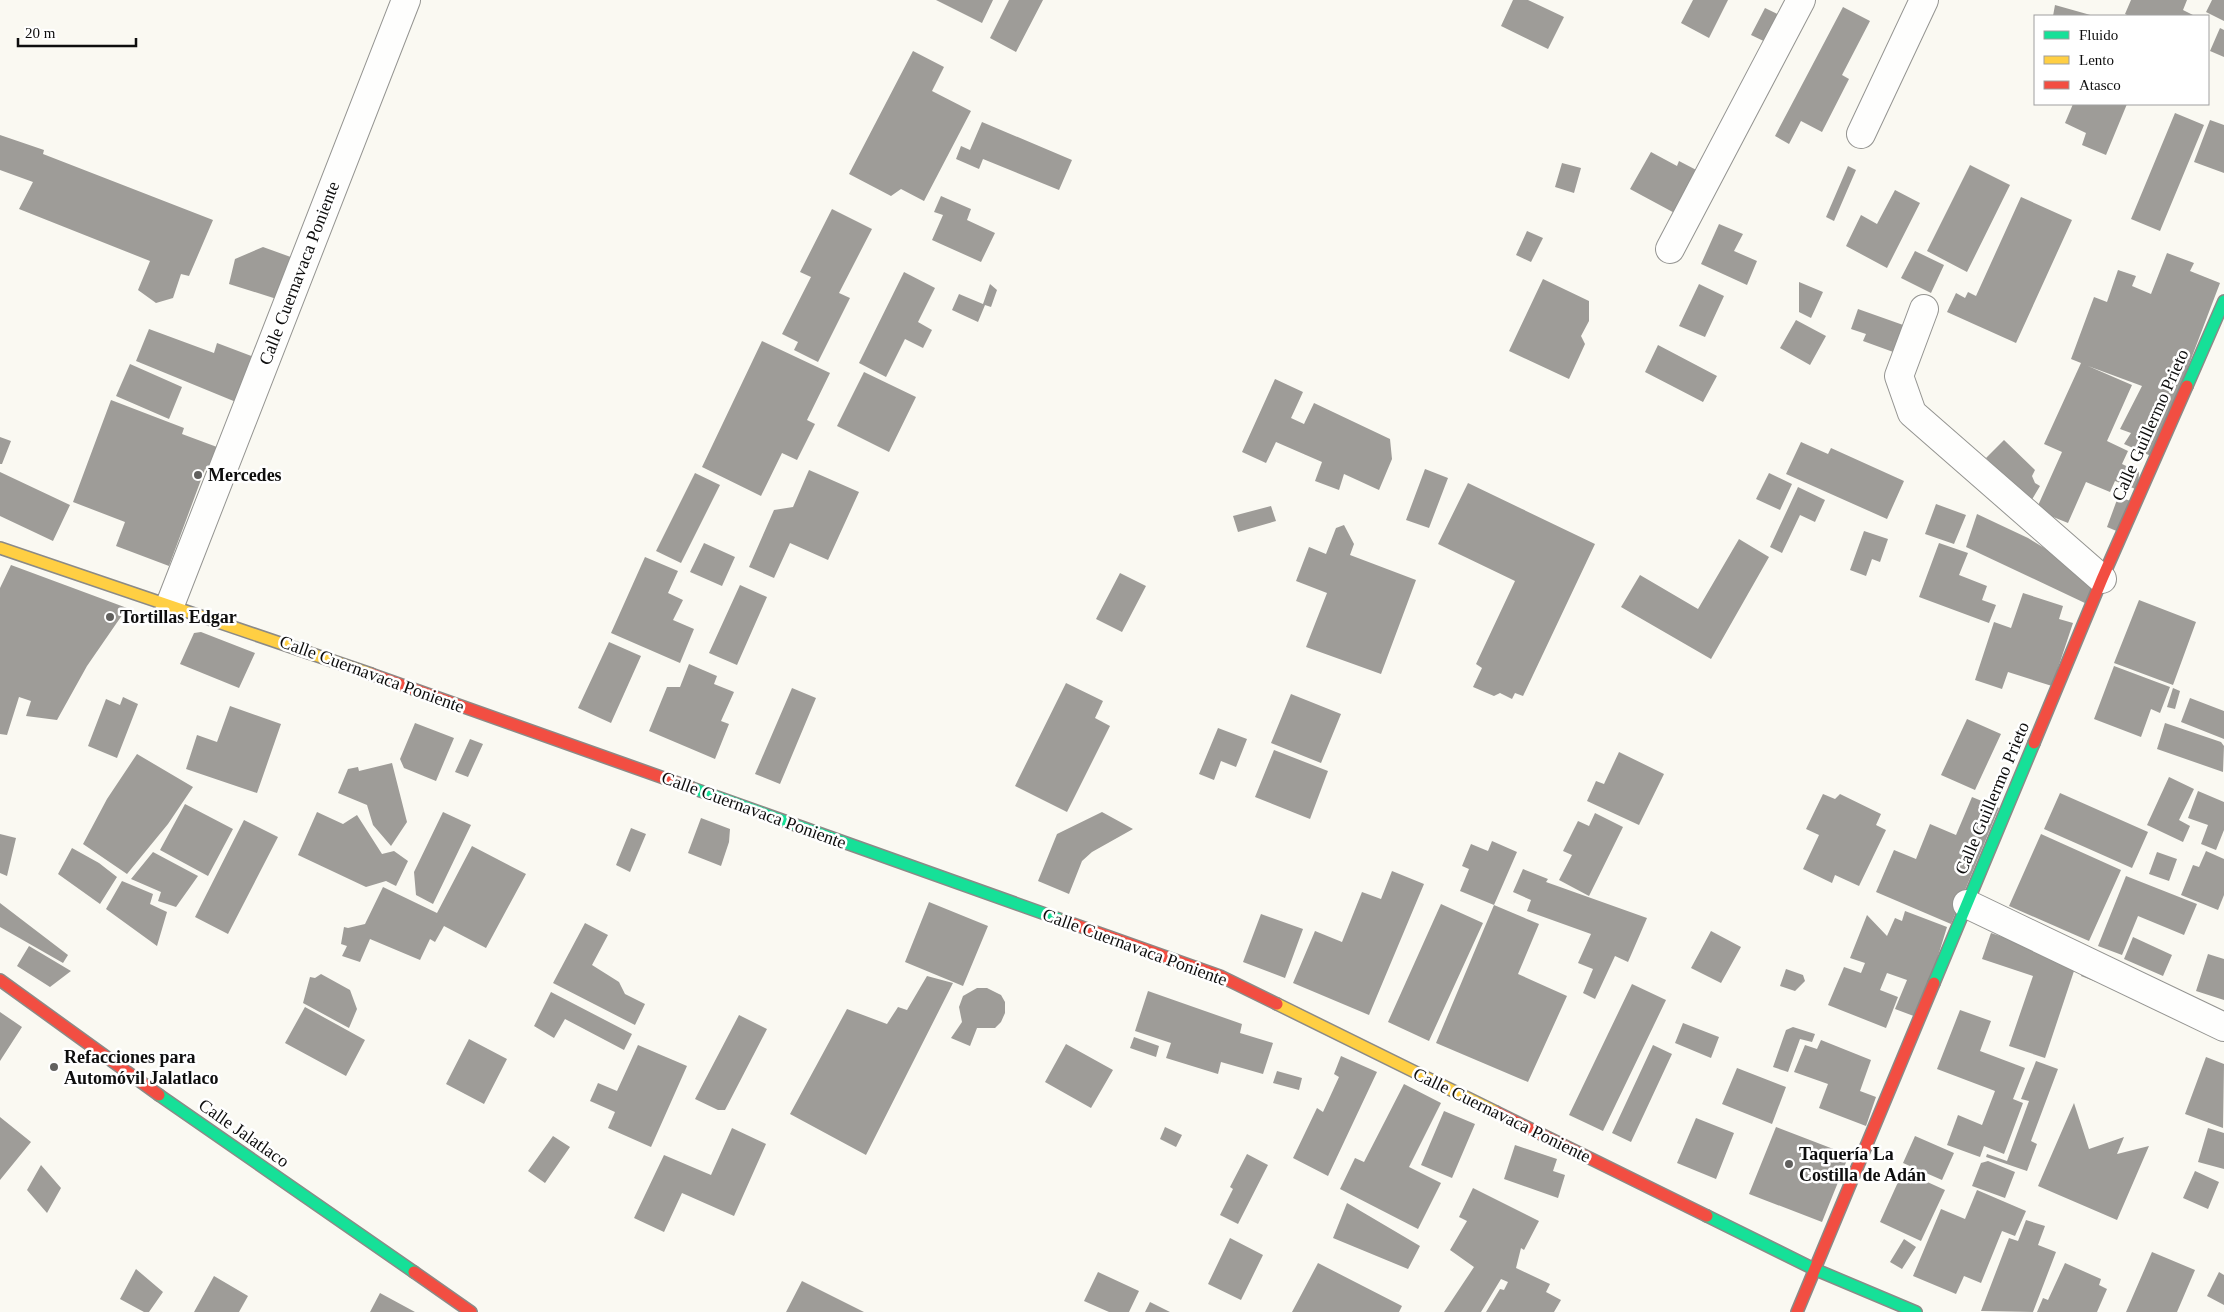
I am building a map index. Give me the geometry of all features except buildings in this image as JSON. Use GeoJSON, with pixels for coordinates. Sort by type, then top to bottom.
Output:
{"type":"FeatureCollection","features":[{"type":"Feature","properties":{"kind":"street","name":"Calle Cuernavaca Poniente"},"geometry":{"type":"LineString","coordinates":[[406,0],[170,605],[276,640],[1220,976],[1814,1269],[1916,1312]]}},
{"type":"Feature","properties":{"kind":"street"},"geometry":{"type":"LineString","coordinates":[[1670,250],[1801,0]]}},
{"type":"Feature","properties":{"kind":"street"},"geometry":{"type":"LineString","coordinates":[[1860,134],[1924,0]]}},
{"type":"Feature","properties":{"kind":"street","name":"Calle Guillermo Prieto"},"geometry":{"type":"LineString","coordinates":[[1797,1312],[2102,580],[2224,301]]}},
{"type":"Feature","properties":{"kind":"street"},"geometry":{"type":"LineString","coordinates":[[1924,309],[1899,376],[1912,413],[2102,580]]}},
{"type":"Feature","properties":{"kind":"street"},"geometry":{"type":"LineString","coordinates":[[0,548],[170,605]]}},
{"type":"Feature","properties":{"kind":"street"},"geometry":{"type":"LineString","coordinates":[[1967,904],[2224,1027]]}},
{"type":"Feature","properties":{"kind":"street","name":"Calle Jalatlaco"},"geometry":{"type":"LineString","coordinates":[[0,980],[162,1097],[471,1312]]}},
{"type":"Feature","properties":{"kind":"traffic: fast"},"geometry":{"type":"LineString","coordinates":[[2187,386],[2224,301]]}},
{"type":"Feature","properties":{"kind":"traffic: fast"},"geometry":{"type":"LineString","coordinates":[[1934,983],[2034,743]]}},
{"type":"Feature","properties":{"kind":"traffic: fast"},"geometry":{"type":"LineString","coordinates":[[692,788],[1062,920]]}},
{"type":"Feature","properties":{"kind":"traffic: fast"},"geometry":{"type":"LineString","coordinates":[[159,1095],[414,1272]]}},
{"type":"Feature","properties":{"kind":"traffic: fast"},"geometry":{"type":"LineString","coordinates":[[1707,1216],[1814,1269],[1916,1312]]}},
{"type":"Feature","properties":{"kind":"traffic: slow"},"geometry":{"type":"LineString","coordinates":[[0,548],[371,674]]}},
{"type":"Feature","properties":{"kind":"traffic: slow"},"geometry":{"type":"LineString","coordinates":[[1277,1004],[1496,1112]]}},
{"type":"Feature","properties":{"kind":"traffic: jam"},"geometry":{"type":"LineString","coordinates":[[2034,743],[2102,579],[2187,386]]}},
{"type":"Feature","properties":{"kind":"traffic: jam"},"geometry":{"type":"LineString","coordinates":[[371,674],[692,788]]}},
{"type":"Feature","properties":{"kind":"traffic: jam"},"geometry":{"type":"LineString","coordinates":[[1062,920],[1220,976],[1277,1004]]}},
{"type":"Feature","properties":{"kind":"traffic: jam"},"geometry":{"type":"LineString","coordinates":[[0,980],[159,1095]]}},
{"type":"Feature","properties":{"kind":"traffic: jam"},"geometry":{"type":"LineString","coordinates":[[1797,1312],[1934,983]]}},
{"type":"Feature","properties":{"kind":"traffic: jam"},"geometry":{"type":"LineString","coordinates":[[1496,1112],[1707,1216]]}},
{"type":"Feature","properties":{"kind":"traffic: jam"},"geometry":{"type":"LineString","coordinates":[[414,1272],[471,1312]]}},
{"type":"Feature","properties":{"kind":"place","name":"Mercedes"},"geometry":{"type":"Point","coordinates":[198,475]}},
{"type":"Feature","properties":{"kind":"place","name":"Tortillas Edgar"},"geometry":{"type":"Point","coordinates":[110,617]}},
{"type":"Feature","properties":{"kind":"place","name":"Refacciones para Automóvil Jalatlaco"},"geometry":{"type":"Point","coordinates":[54,1067]}},
{"type":"Feature","properties":{"kind":"place","name":"Taquería La Costilla de Adán"},"geometry":{"type":"Point","coordinates":[1789,1164]}}]}
